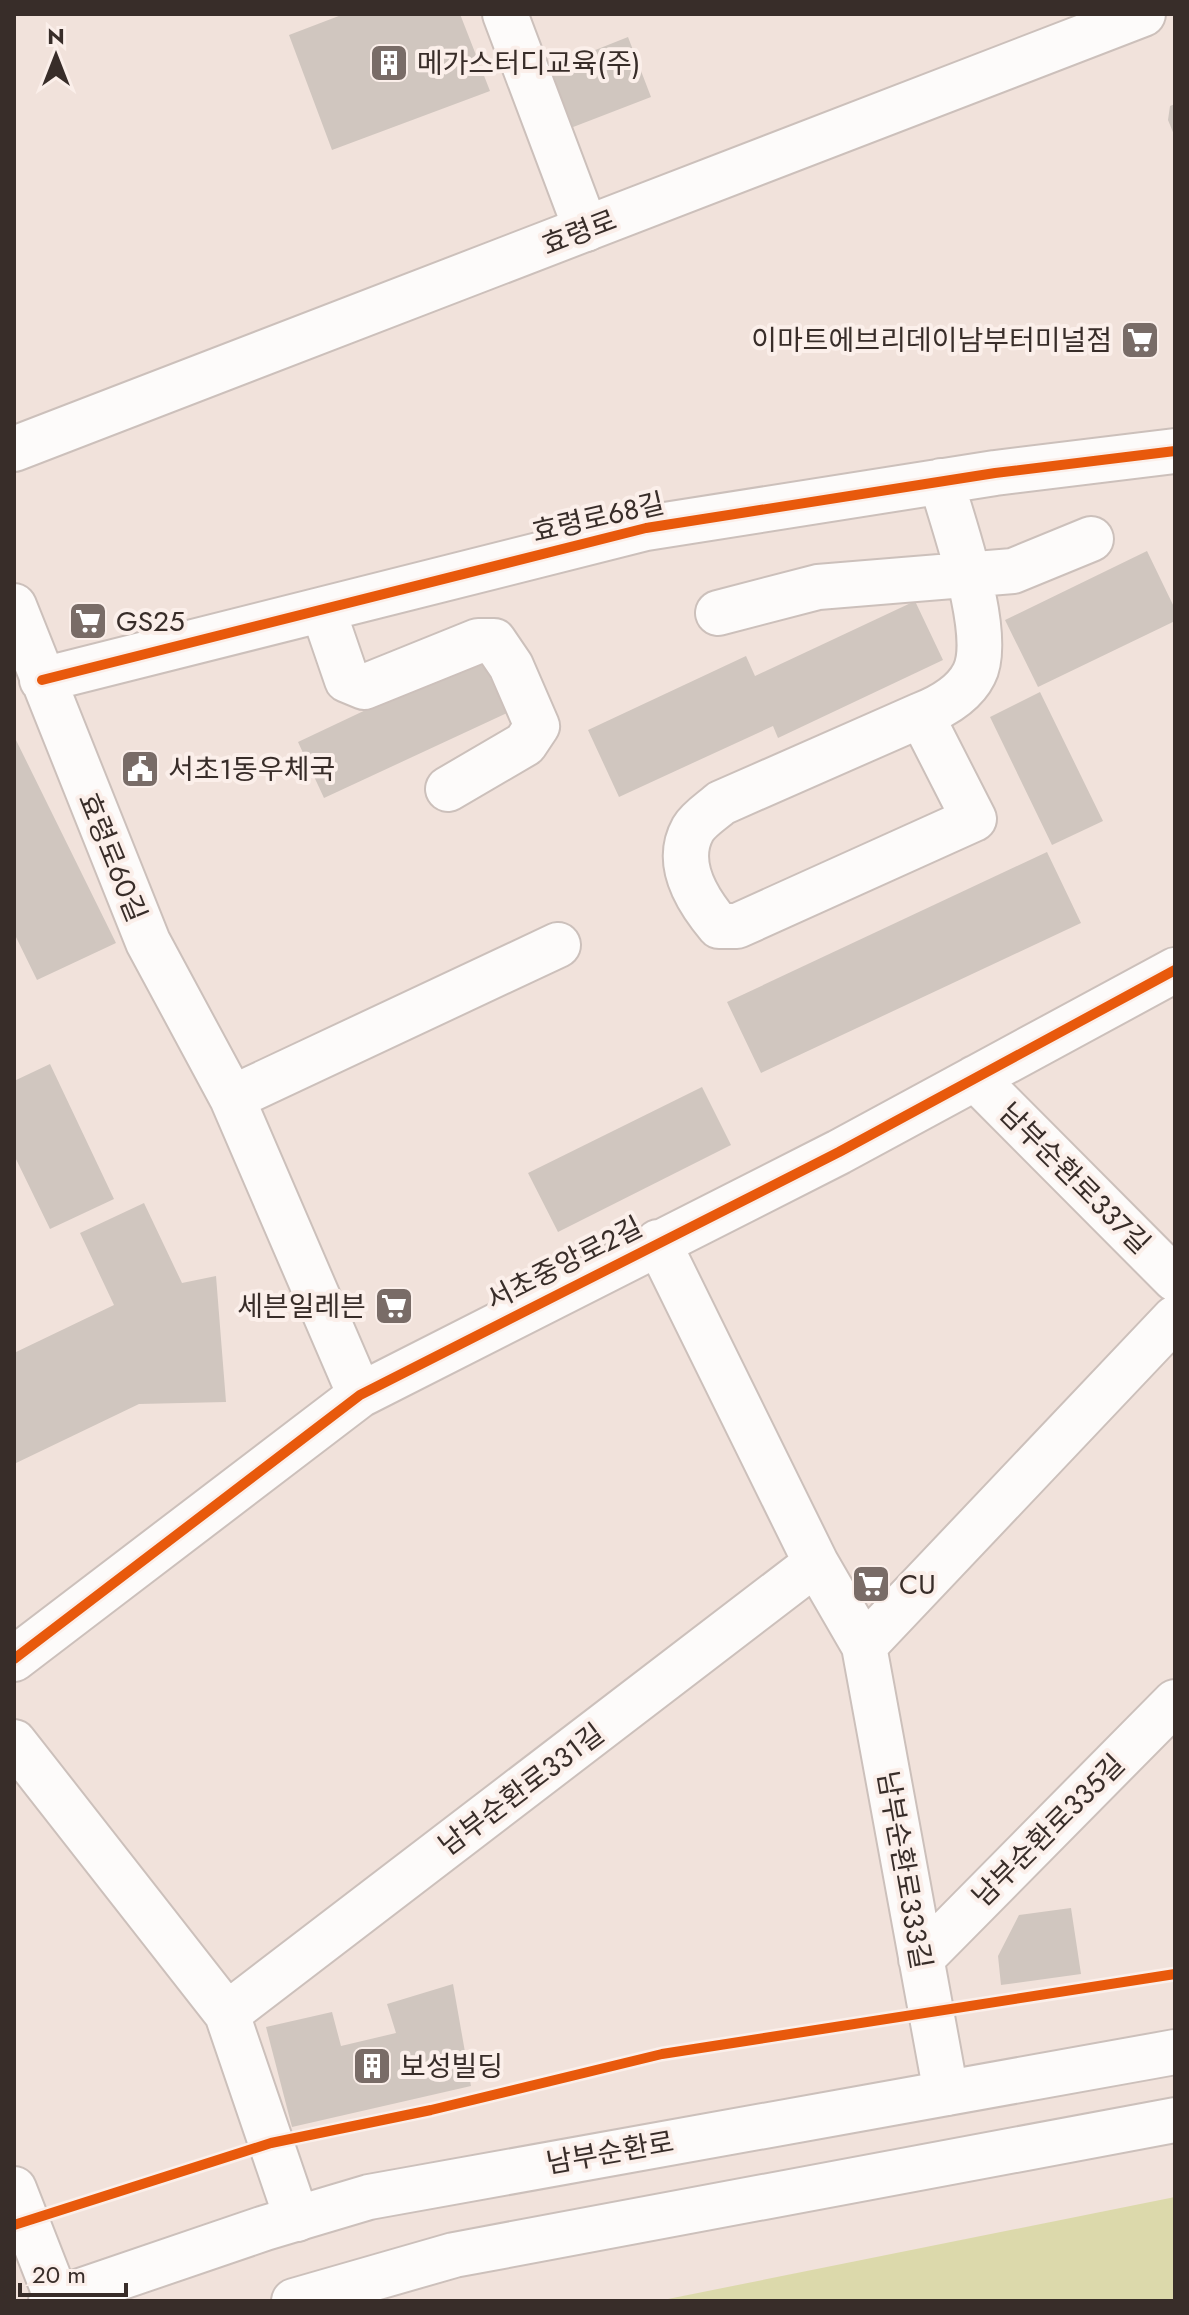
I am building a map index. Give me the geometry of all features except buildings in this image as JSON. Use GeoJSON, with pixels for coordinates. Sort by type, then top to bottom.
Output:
{"type":"FeatureCollection","features":[{"type":"Feature","properties":{"kind":"street"},"geometry":{"type":"LineString","coordinates":[[505,14],[586,229]]}},
{"type":"Feature","properties":{"kind":"street","name":"효령로"},"geometry":{"type":"LineString","coordinates":[[14,449],[1143,14]]}},
{"type":"Feature","properties":{"kind":"street","name":"효령로68길"},"geometry":{"type":"LineString","coordinates":[[42,680],[646,528],[941,481],[1175,451]]}},
{"type":"Feature","properties":{"kind":"street"},"geometry":{"type":"LineString","coordinates":[[921,715],[974,819],[737,926],[719,926],[701,904],[689,880],[686,848],[694,827],[721,803],[921,715],[945,705],[974,675],[980,650],[967,572],[941,481]]}},
{"type":"Feature","properties":{"kind":"street"},"geometry":{"type":"LineString","coordinates":[[718,613],[818,587],[967,572],[1013,571],[1091,539]]}},
{"type":"Feature","properties":{"kind":"street","name":"효령로60길"},"geometry":{"type":"LineString","coordinates":[[14,606],[148,942],[232,1098],[360,1395]]}},
{"type":"Feature","properties":{"kind":"street"},"geometry":{"type":"LineString","coordinates":[[323,610],[347,680],[364,687],[478,641],[494,641],[511,666],[537,726],[525,744],[448,789]]}},
{"type":"Feature","properties":{"kind":"street"},"geometry":{"type":"LineString","coordinates":[[232,1098],[558,945]]}},
{"type":"Feature","properties":{"kind":"street","name":"서초중앙로2길"},"geometry":{"type":"LineString","coordinates":[[14,1659],[360,1395],[839,1152],[1175,970]]}},
{"type":"Feature","properties":{"kind":"street","name":"남부순환로337길"},"geometry":{"type":"LineString","coordinates":[[975,1078],[1175,1279]]}},
{"type":"Feature","properties":{"kind":"street","name":"남부순환로333길"},"geometry":{"type":"LineString","coordinates":[[658,1242],[816,1563],[864,1646],[946,2093]]}},
{"type":"Feature","properties":{"kind":"street"},"geometry":{"type":"LineString","coordinates":[[864,1646],[1175,1318]]}},
{"type":"Feature","properties":{"kind":"street","name":"남부순환로331길"},"geometry":{"type":"LineString","coordinates":[[227,2014],[816,1563]]}},
{"type":"Feature","properties":{"kind":"street","name":"남부순환로335길"},"geometry":{"type":"LineString","coordinates":[[921,1959],[1175,1702]]}},
{"type":"Feature","properties":{"kind":"street"},"geometry":{"type":"LineString","coordinates":[[14,1742],[227,2014],[297,2219]]}},
{"type":"Feature","properties":{"kind":"street","name":"남부순환로"},"geometry":{"type":"LineString","coordinates":[[14,2189],[54,2300],[369,2197],[1175,2052]]}},
{"type":"Feature","properties":{"kind":"street"},"geometry":{"type":"LineString","coordinates":[[294,2301],[454,2255],[1175,2120]]}},
{"type":"Feature","properties":{"kind":"shaded area"},"geometry":{"type":"Polygon","coordinates":[[[1175,2197],[1175,2301],[658,2301],[1175,2197]]]}},
{"type":"Feature","properties":{"kind":"cycle path"},"geometry":{"type":"LineString","coordinates":[[42,680],[646,528],[995,473],[1175,451]]}},
{"type":"Feature","properties":{"kind":"cycle path"},"geometry":{"type":"LineString","coordinates":[[14,1659],[360,1395],[839,1152],[1175,970]]}},
{"type":"Feature","properties":{"kind":"cycle path"},"geometry":{"type":"LineString","coordinates":[[14,2225],[271,2143],[431,2110],[662,2054],[1175,1974]]}},
{"type":"Feature","properties":{"kind":"place","name":"메가스터디교육(주)"},"geometry":{"type":"Point","coordinates":[389,63]}},
{"type":"Feature","properties":{"kind":"place","name":"이마트에브리데이남부터미널점"},"geometry":{"type":"Point","coordinates":[1140,340]}},
{"type":"Feature","properties":{"kind":"place","name":"GS25"},"geometry":{"type":"Point","coordinates":[88,621]}},
{"type":"Feature","properties":{"kind":"place","name":"서초1동우체국"},"geometry":{"type":"Point","coordinates":[140,769]}},
{"type":"Feature","properties":{"kind":"place","name":"세븐일레븐"},"geometry":{"type":"Point","coordinates":[394,1306]}},
{"type":"Feature","properties":{"kind":"place","name":"CU"},"geometry":{"type":"Point","coordinates":[871,1584]}},
{"type":"Feature","properties":{"kind":"place","name":"보성빌딩"},"geometry":{"type":"Point","coordinates":[372,2066]}}]}
